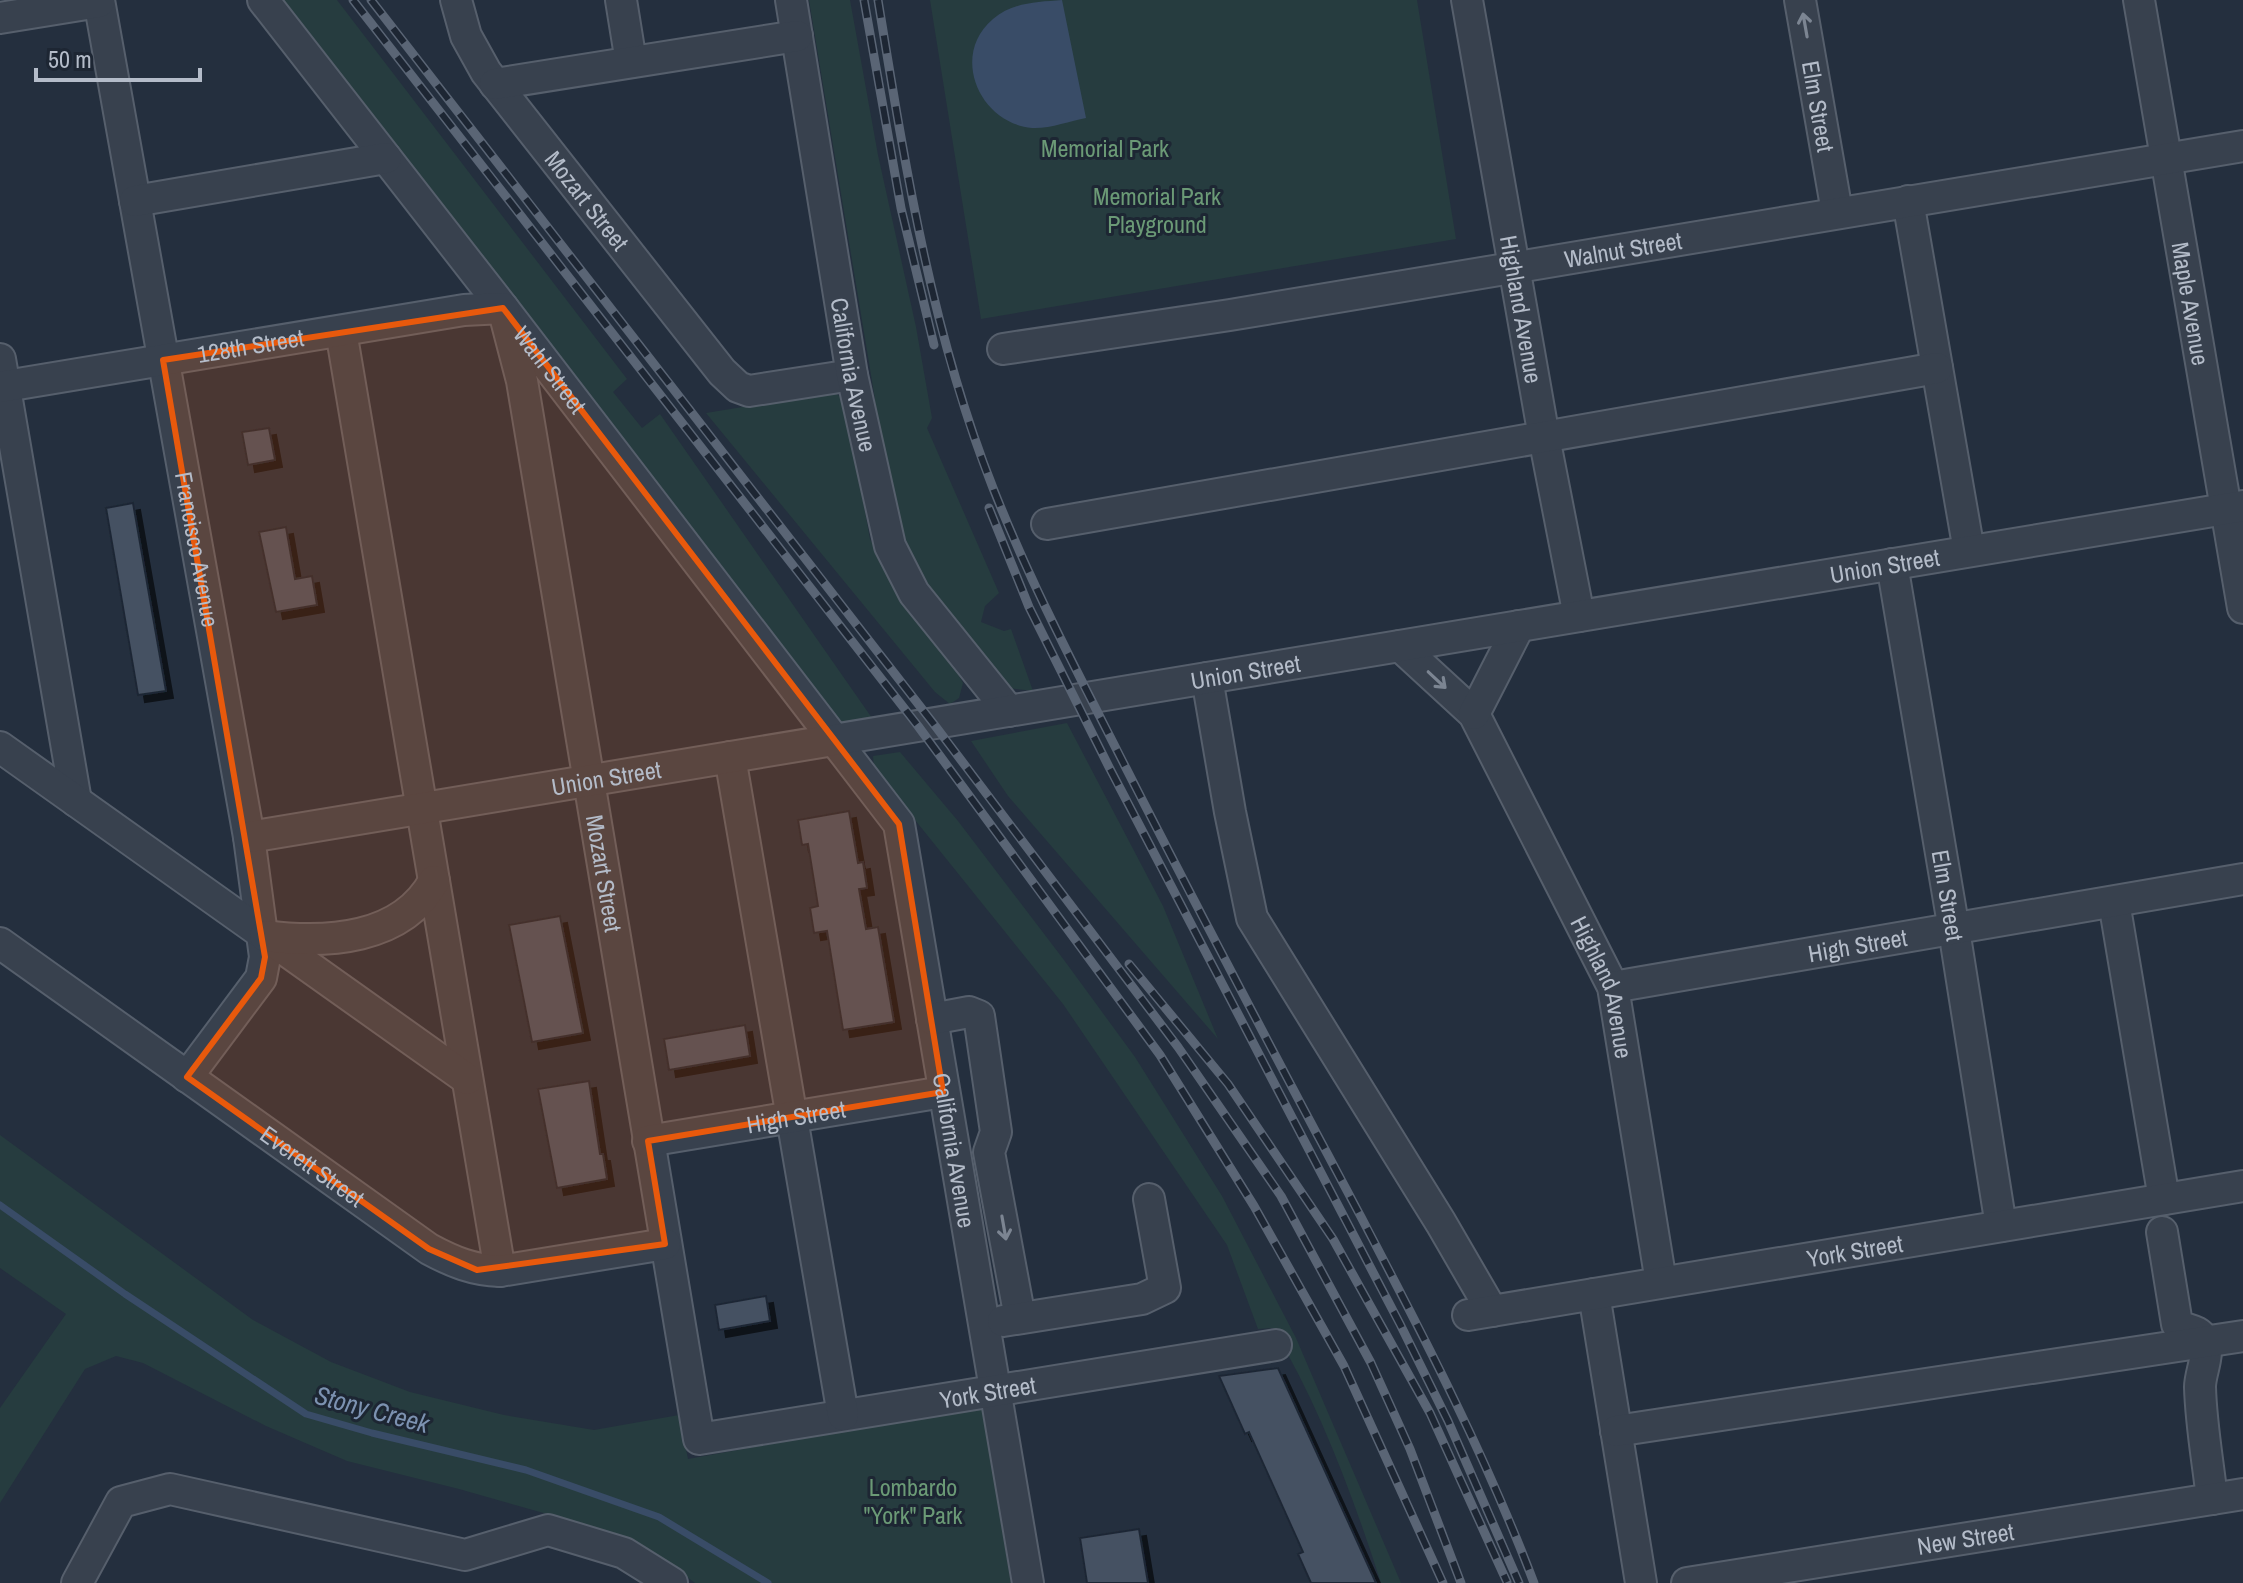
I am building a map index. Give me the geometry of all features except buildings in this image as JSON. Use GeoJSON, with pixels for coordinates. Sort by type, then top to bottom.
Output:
{"type":"FeatureCollection","features":[{"type":"Feature","properties":{"kind":"street","name":"Wahl Street"},"geometry":{"type":"LineString","coordinates":[[263,0],[833,740]]}},
{"type":"Feature","properties":{"kind":"street","name":"Mozart Street"},"geometry":{"type":"LineString","coordinates":[[456,0],[466,36],[495,84],[722,372],[738,387],[759,390],[852,375]]}},
{"type":"Feature","properties":{"kind":"street"},"geometry":{"type":"LineString","coordinates":[[621,0],[631,62]]}},
{"type":"Feature","properties":{"kind":"street","name":"California Avenue"},"geometry":{"type":"LineString","coordinates":[[791,0],[852,375],[890,546],[914,593],[1009,711]]}},
{"type":"Feature","properties":{"kind":"street","name":"Highland Avenue"},"geometry":{"type":"LineString","coordinates":[[1467,0],[1544,437],[1579,616]]}},
{"type":"Feature","properties":{"kind":"street","name":"Elm Street"},"geometry":{"type":"LineString","coordinates":[[1800,0],[1837,212]]}},
{"type":"Feature","properties":{"kind":"street","name":"Maple Avenue"},"geometry":{"type":"LineString","coordinates":[[2139,0],[2234,508],[2243,608]]}},
{"type":"Feature","properties":{"kind":"street"},"geometry":{"type":"LineString","coordinates":[[0,18],[99,1]]}},
{"type":"Feature","properties":{"kind":"street","name":"Francisco Avenue"},"geometry":{"type":"LineString","coordinates":[[99,1],[249,837],[264,936],[265,957],[261,978],[187,1077]]}},
{"type":"Feature","properties":{"kind":"street"},"geometry":{"type":"LineString","coordinates":[[495,84],[797,36]]}},
{"type":"Feature","properties":{"kind":"street","name":"Walnut Street"},"geometry":{"type":"LineString","coordinates":[[1003,349],[1230,315],[2243,146]]}},
{"type":"Feature","properties":{"kind":"street"},"geometry":{"type":"LineString","coordinates":[[135,201],[386,158]]}},
{"type":"Feature","properties":{"kind":"street"},"geometry":{"type":"LineString","coordinates":[[1908,201],[1969,551]]}},
{"type":"Feature","properties":{"kind":"street","name":"Mozart Street"},"geometry":{"type":"LineString","coordinates":[[503,308],[522,381],[699,1439]]}},
{"type":"Feature","properties":{"kind":"street","name":"128th Street"},"geometry":{"type":"LineString","coordinates":[[2,378],[163,360],[464,310],[503,308]]}},
{"type":"Feature","properties":{"kind":"street"},"geometry":{"type":"LineString","coordinates":[[341,331],[500,1271]]}},
{"type":"Feature","properties":{"kind":"street"},"geometry":{"type":"LineString","coordinates":[[1047,524],[1937,368]]}},
{"type":"Feature","properties":{"kind":"street"},"geometry":{"type":"LineString","coordinates":[[2,378],[76,801]]}},
{"type":"Feature","properties":{"kind":"street","name":"Union Street"},"geometry":{"type":"LineString","coordinates":[[249,837],[2234,508]]}},
{"type":"Feature","properties":{"kind":"street","name":"Elm Street"},"geometry":{"type":"LineString","coordinates":[[1892,564],[2001,1226]]}},
{"type":"Feature","properties":{"kind":"street"},"geometry":{"type":"LineString","coordinates":[[1474,714],[1519,626]]}},
{"type":"Feature","properties":{"kind":"street","name":"Highland Avenue"},"geometry":{"type":"LineString","coordinates":[[1400,646],[1474,714],[1613,987],[1661,1282]]}},
{"type":"Feature","properties":{"kind":"street","name":"York Street"},"geometry":{"type":"LineString","coordinates":[[1207,678],[1252,918],[1441,1223],[1480,1313],[2243,1186]]}},
{"type":"Feature","properties":{"kind":"street","name":"California Avenue"},"geometry":{"type":"LineString","coordinates":[[833,740],[899,824],[1028,1583]]}},
{"type":"Feature","properties":{"kind":"street"},"geometry":{"type":"LineString","coordinates":[[0,747],[467,1079]]}},
{"type":"Feature","properties":{"kind":"street"},"geometry":{"type":"LineString","coordinates":[[730,757],[843,1415]]}},
{"type":"Feature","properties":{"kind":"street","name":"High Street"},"geometry":{"type":"LineString","coordinates":[[1613,987],[2243,879]]}},
{"type":"Feature","properties":{"kind":"street"},"geometry":{"type":"LineString","coordinates":[[264,936],[325,940],[365,933],[412,911],[434,881]]}},
{"type":"Feature","properties":{"kind":"street"},"geometry":{"type":"LineString","coordinates":[[2114,902],[2164,1199]]}},
{"type":"Feature","properties":{"kind":"street","name":"Everett Street"},"geometry":{"type":"LineString","coordinates":[[0,943],[429,1249],[466,1266],[500,1271],[665,1244]]}},
{"type":"Feature","properties":{"kind":"street"},"geometry":{"type":"LineString","coordinates":[[932,1019],[969,1012],[979,1016],[996,1132],[989,1152],[1020,1318]]}},
{"type":"Feature","properties":{"kind":"street","name":"High Street"},"geometry":{"type":"LineString","coordinates":[[648,1141],[943,1092]]}},
{"type":"Feature","properties":{"kind":"street"},"geometry":{"type":"LineString","coordinates":[[955,1159],[989,1152]]}},
{"type":"Feature","properties":{"kind":"street"},"geometry":{"type":"LineString","coordinates":[[985,1324],[1142,1299],[1165,1288],[1149,1199]]}},
{"type":"Feature","properties":{"kind":"street"},"geometry":{"type":"LineString","coordinates":[[2162,1232],[2177,1324],[2180,1328],[2198,1333],[2205,1342],[2200,1388],[2212,1499]]}},
{"type":"Feature","properties":{"kind":"street"},"geometry":{"type":"LineString","coordinates":[[1594,1294],[1641,1583]]}},
{"type":"Feature","properties":{"kind":"street"},"geometry":{"type":"LineString","coordinates":[[1616,1431],[2243,1336]]}},
{"type":"Feature","properties":{"kind":"street","name":"York Street"},"geometry":{"type":"LineString","coordinates":[[699,1439],[1276,1345]]}},
{"type":"Feature","properties":{"kind":"street"},"geometry":{"type":"LineString","coordinates":[[77,1583],[121,1502],[170,1489],[465,1555],[548,1530],[624,1553],[672,1583]]}},
{"type":"Feature","properties":{"kind":"street","name":"New Street"},"geometry":{"type":"LineString","coordinates":[[1687,1583],[2243,1494]]}},
{"type":"Feature","properties":{"kind":"highlighted area"},"geometry":{"type":"Polygon","coordinates":[[[503,308],[899,824],[943,1092],[648,1141],[665,1244],[477,1270],[429,1249],[187,1077],[261,978],[265,957],[163,360],[503,308]]]}},
{"type":"Feature","properties":{"kind":"green space"},"geometry":{"type":"Polygon","coordinates":[[[281,0],[337,0],[627,379],[613,392],[642,428],[660,414],[872,718],[845,724],[834,717],[281,0]]]}},
{"type":"Feature","properties":{"kind":"green space"},"geometry":{"type":"Polygon","coordinates":[[[809,0],[850,0],[878,155],[916,327],[932,418],[927,428],[999,593],[985,606],[981,622],[1004,631],[1011,629],[1033,691],[1009,688],[929,600],[900,534],[871,411],[875,399],[809,0]]]}},
{"type":"Feature","properties":{"kind":"green space","name":"Memorial Park"},"geometry":{"type":"Polygon","coordinates":[[[930,0],[1417,0],[1456,239],[981,319],[930,0]]]}},
{"type":"Feature","properties":{"kind":"green space"},"geometry":{"type":"Polygon","coordinates":[[[833,392],[841,397],[847,413],[870,539],[912,615],[963,683],[959,698],[950,704],[935,692],[706,413],[833,392]]]}},
{"type":"Feature","properties":{"kind":"green space"},"geometry":{"type":"Polygon","coordinates":[[[1067,723],[1163,906],[1218,1039],[1008,796],[971,741],[1067,723]]]}},
{"type":"Feature","properties":{"kind":"green space"},"geometry":{"type":"Polygon","coordinates":[[[900,752],[958,821],[1135,1057],[1222,1196],[1296,1338],[1401,1583],[1381,1583],[1347,1485],[1306,1389],[1273,1328],[1258,1329],[1227,1245],[1063,1004],[874,769],[873,756],[900,752]]]}},
{"type":"Feature","properties":{"kind":"green space","name":"Lombardo \"York\" Park"},"geometry":{"type":"Polygon","coordinates":[[[0,1135],[253,1320],[331,1362],[410,1392],[504,1415],[594,1430],[679,1415],[688,1459],[982,1406],[1011,1583],[695,1583],[651,1550],[572,1521],[347,1461],[266,1426],[143,1363],[116,1356],[85,1369],[0,1503],[0,1408],[66,1314],[0,1268],[0,1135]]]}},
{"type":"Feature","properties":{"kind":"water"},"geometry":{"type":"Polygon","coordinates":[[[1062,0],[1086,118],[1039,128],[1013,123],[985,101],[976,85],[972,68],[980,34],[993,19],[1009,9],[1062,0]]]}},
{"type":"Feature","properties":{"kind":"waterway","name":"Stony Creek"},"geometry":{"type":"LineString","coordinates":[[0,1205],[125,1294],[306,1414],[526,1470],[659,1517],[768,1583]]}},
{"type":"Feature","properties":{"kind":"railway"},"geometry":{"type":"LineString","coordinates":[[353,0],[918,726],[1160,1055],[1254,1206],[1344,1366],[1443,1583]]}},
{"type":"Feature","properties":{"kind":"railway"},"geometry":{"type":"LineString","coordinates":[[371,0],[933,723],[1178,1047],[1281,1196],[1371,1363],[1410,1449],[1461,1583]]}},
{"type":"Feature","properties":{"kind":"railway"},"geometry":{"type":"LineString","coordinates":[[864,0],[901,208],[934,345]]}},
{"type":"Feature","properties":{"kind":"railway"},"geometry":{"type":"LineString","coordinates":[[878,0],[910,186],[936,308],[971,429],[993,488],[1023,560],[1127,770],[1430,1351],[1474,1442],[1534,1583]]}},
{"type":"Feature","properties":{"kind":"railway"},"geometry":{"type":"LineString","coordinates":[[989,508],[1029,607],[1109,767],[1448,1421],[1519,1583]]}},
{"type":"Feature","properties":{"kind":"railway"},"geometry":{"type":"LineString","coordinates":[[1129,964],[1228,1084],[1333,1239],[1430,1413],[1507,1582]]}},
{"type":"Feature","properties":{"kind":"park label","name":"Memorial Park Playground"},"geometry":{"type":"Point","coordinates":[1157,210]}}]}
